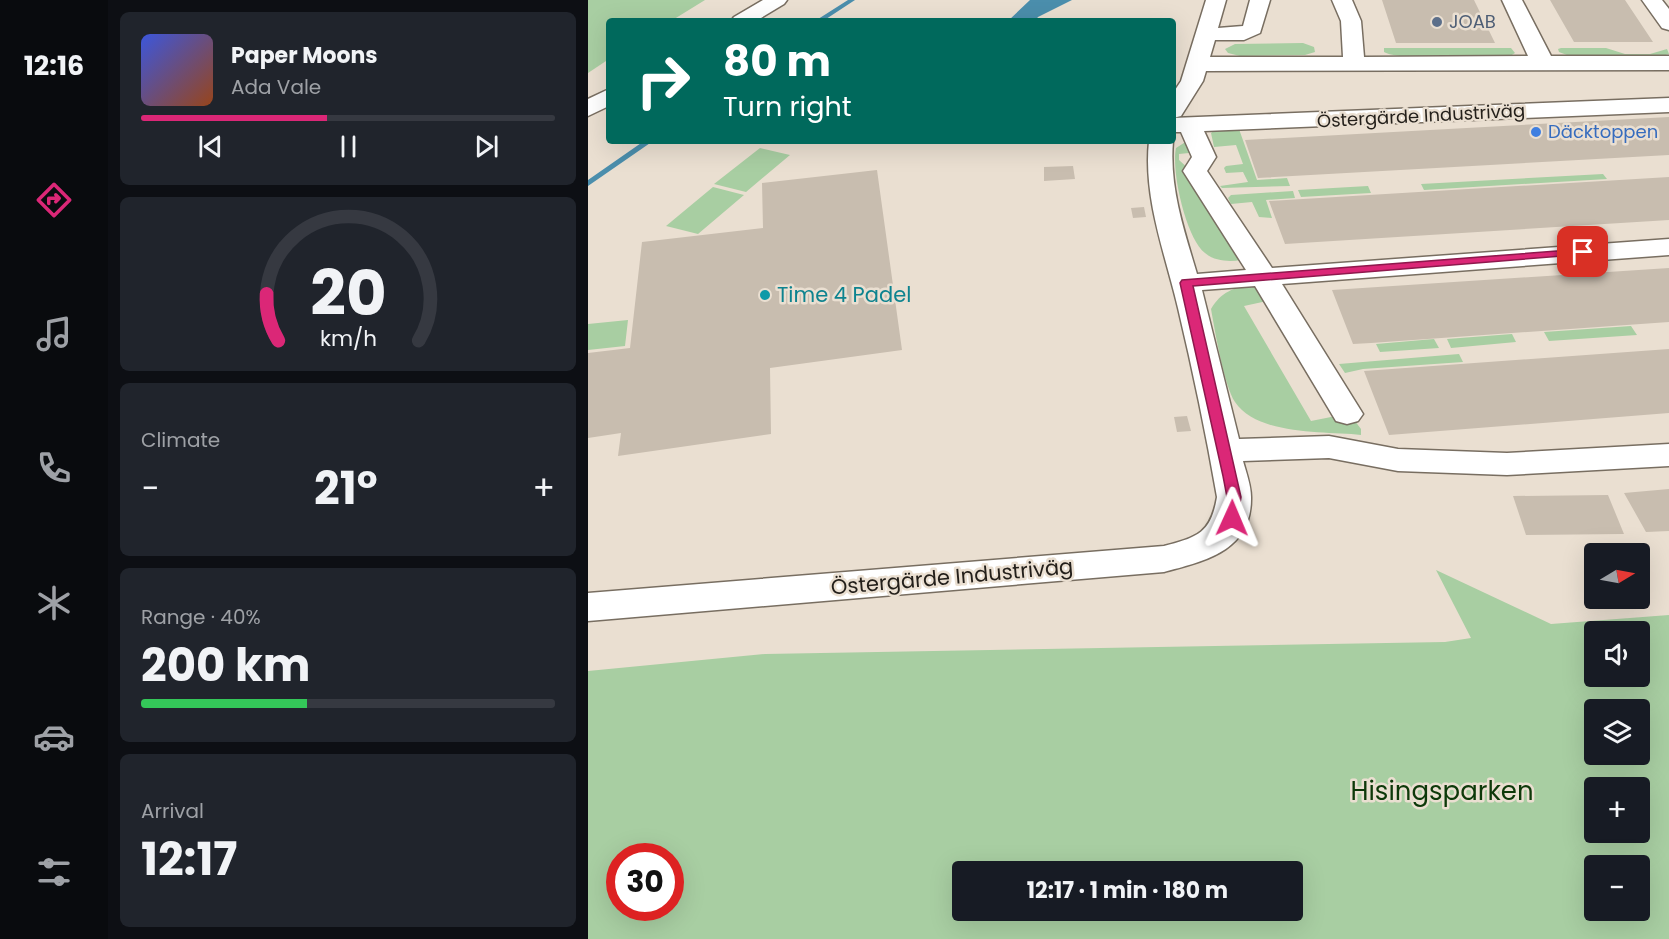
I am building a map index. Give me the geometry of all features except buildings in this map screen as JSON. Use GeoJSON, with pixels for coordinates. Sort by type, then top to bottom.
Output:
{"type":"FeatureCollection","features":[{"type":"Feature","properties":{"kind":"street"},"geometry":{"type":"LineString","coordinates":[[725,18],[753,0]]}},
{"type":"Feature","properties":{"kind":"street"},"geometry":{"type":"LineString","coordinates":[[746,18],[777,0]]}},
{"type":"Feature","properties":{"kind":"street"},"geometry":{"type":"LineString","coordinates":[[1176,121],[1194,73],[1216,0]]}},
{"type":"Feature","properties":{"kind":"street"},"geometry":{"type":"LineString","coordinates":[[1205,34],[1244,33],[1253,29],[1260,0]]}},
{"type":"Feature","properties":{"kind":"street"},"geometry":{"type":"LineString","coordinates":[[1342,0],[1351,21],[1354,64]]}},
{"type":"Feature","properties":{"kind":"street"},"geometry":{"type":"LineString","coordinates":[[1512,0],[1538,56],[1545,63]]}},
{"type":"Feature","properties":{"kind":"street"},"geometry":{"type":"LineString","coordinates":[[1652,0],[1669,24]]}},
{"type":"Feature","properties":{"kind":"street"},"geometry":{"type":"LineString","coordinates":[[1194,73],[1354,64],[1669,63]]}},
{"type":"Feature","properties":{"kind":"street"},"geometry":{"type":"LineString","coordinates":[[588,109],[606,98]]}},
{"type":"Feature","properties":{"kind":"street","name":"Östergärde Industriväg"},"geometry":{"type":"LineString","coordinates":[[1176,126],[1669,105]]}},
{"type":"Feature","properties":{"kind":"street"},"geometry":{"type":"LineString","coordinates":[[1176,127],[1200,144],[1204,157],[1195,171],[1263,276],[1347,414]]}},
{"type":"Feature","properties":{"kind":"street","name":"Östergärde Industriväg"},"geometry":{"type":"LineString","coordinates":[[588,607],[1164,559],[1205,549],[1222,535],[1232,518],[1234,497],[1166,201],[1158,159],[1165,144]]}},
{"type":"Feature","properties":{"kind":"street"},"geometry":{"type":"LineString","coordinates":[[1186,283],[1669,247]]}},
{"type":"Feature","properties":{"kind":"street"},"geometry":{"type":"LineString","coordinates":[[1224,450],[1329,447],[1398,460],[1507,464],[1669,455]]}},
{"type":"Feature","properties":{"kind":"green space"},"geometry":{"type":"Polygon","coordinates":[[[588,0],[705,0],[676,18],[606,18],[606,61],[588,73],[588,0]]]}},
{"type":"Feature","properties":{"kind":"green space"},"geometry":{"type":"Polygon","coordinates":[[[1303,43],[1314,47],[1315,52],[1305,55],[1240,56],[1228,53],[1225,49],[1235,44],[1303,43]]]}},
{"type":"Feature","properties":{"kind":"green space"},"geometry":{"type":"Polygon","coordinates":[[[1384,48],[1511,48],[1515,53],[1510,56],[1425,58],[1393,55],[1384,52],[1384,48]]]}},
{"type":"Feature","properties":{"kind":"green space"},"geometry":{"type":"Polygon","coordinates":[[[1606,48],[1625,54],[1650,54],[1667,49],[1669,54],[1659,57],[1572,57],[1559,52],[1558,49],[1606,48]]]}},
{"type":"Feature","properties":{"kind":"green space"},"geometry":{"type":"Polygon","coordinates":[[[1239,129],[1257,180],[1287,178],[1290,186],[1222,188],[1220,186],[1248,182],[1243,172],[1226,173],[1224,168],[1243,164],[1236,145],[1214,147],[1211,133],[1215,130],[1239,129]]]}},
{"type":"Feature","properties":{"kind":"green space"},"geometry":{"type":"Polygon","coordinates":[[[1187,141],[1199,152],[1179,154],[1179,160],[1190,170],[1241,260],[1222,260],[1209,256],[1198,245],[1192,234],[1178,187],[1175,159],[1176,148],[1187,141]]]}},
{"type":"Feature","properties":{"kind":"green space"},"geometry":{"type":"Polygon","coordinates":[[[760,148],[790,155],[746,192],[714,184],[760,148]]]}},
{"type":"Feature","properties":{"kind":"green space"},"geometry":{"type":"Polygon","coordinates":[[[1603,174],[1607,179],[1424,190],[1421,184],[1603,174]]]}},
{"type":"Feature","properties":{"kind":"green space"},"geometry":{"type":"Polygon","coordinates":[[[1368,186],[1371,193],[1301,197],[1298,190],[1368,186]]]}},
{"type":"Feature","properties":{"kind":"green space"},"geometry":{"type":"Polygon","coordinates":[[[713,187],[744,195],[698,234],[666,226],[713,187]]]}},
{"type":"Feature","properties":{"kind":"green space"},"geometry":{"type":"Polygon","coordinates":[[[1293,191],[1295,198],[1266,200],[1272,218],[1259,217],[1252,202],[1231,204],[1228,198],[1231,195],[1293,191]]]}},
{"type":"Feature","properties":{"kind":"green space"},"geometry":{"type":"Polygon","coordinates":[[[1253,285],[1263,289],[1267,301],[1244,306],[1311,421],[1336,416],[1352,417],[1361,429],[1361,435],[1311,432],[1275,426],[1259,421],[1235,402],[1217,344],[1211,309],[1219,298],[1229,291],[1253,285]]]}},
{"type":"Feature","properties":{"kind":"green space"},"geometry":{"type":"Polygon","coordinates":[[[628,320],[625,346],[588,350],[588,324],[628,320]]]}},
{"type":"Feature","properties":{"kind":"green space"},"geometry":{"type":"Polygon","coordinates":[[[1631,326],[1637,335],[1549,341],[1544,332],[1631,326]]]}},
{"type":"Feature","properties":{"kind":"green space"},"geometry":{"type":"Polygon","coordinates":[[[1512,334],[1516,342],[1451,348],[1447,339],[1512,334]]]}},
{"type":"Feature","properties":{"kind":"green space"},"geometry":{"type":"Polygon","coordinates":[[[1434,339],[1439,348],[1380,352],[1376,344],[1434,339]]]}},
{"type":"Feature","properties":{"kind":"green space"},"geometry":{"type":"Polygon","coordinates":[[[1459,354],[1463,362],[1363,369],[1345,373],[1339,364],[1459,354]]]}},
{"type":"Feature","properties":{"kind":"green space","name":"Hisingsparken"},"geometry":{"type":"Polygon","coordinates":[[[1436,570],[1551,624],[1584,621],[1584,687],[1650,687],[1650,621],[1590,621],[1669,615],[1669,939],[588,939],[588,671],[765,654],[1445,642],[1471,638],[1436,570]]]}},
{"type":"Feature","properties":{"kind":"water"},"geometry":{"type":"Polygon","coordinates":[[[1030,0],[1072,0],[1037,18],[1011,18],[1030,0]]]}},
{"type":"Feature","properties":{"kind":"waterway"},"geometry":{"type":"LineString","coordinates":[[823,18],[852,0]]}},
{"type":"Feature","properties":{"kind":"waterway"},"geometry":{"type":"LineString","coordinates":[[588,184],[645,144]]}},
{"type":"Feature","properties":{"kind":"place","name":"JOAB"},"geometry":{"type":"Point","coordinates":[1437,22]}},
{"type":"Feature","properties":{"kind":"place","name":"Däcktoppen"},"geometry":{"type":"Point","coordinates":[1536,132]}},
{"type":"Feature","properties":{"kind":"place","name":"Time 4 Padel"},"geometry":{"type":"Point","coordinates":[765,295]}},
{"type":"Feature","properties":{"kind":"route"},"geometry":{"type":"LineString","coordinates":[[1232,518],[1234,497],[1230,476],[1186,283],[1583,252]]}}]}
